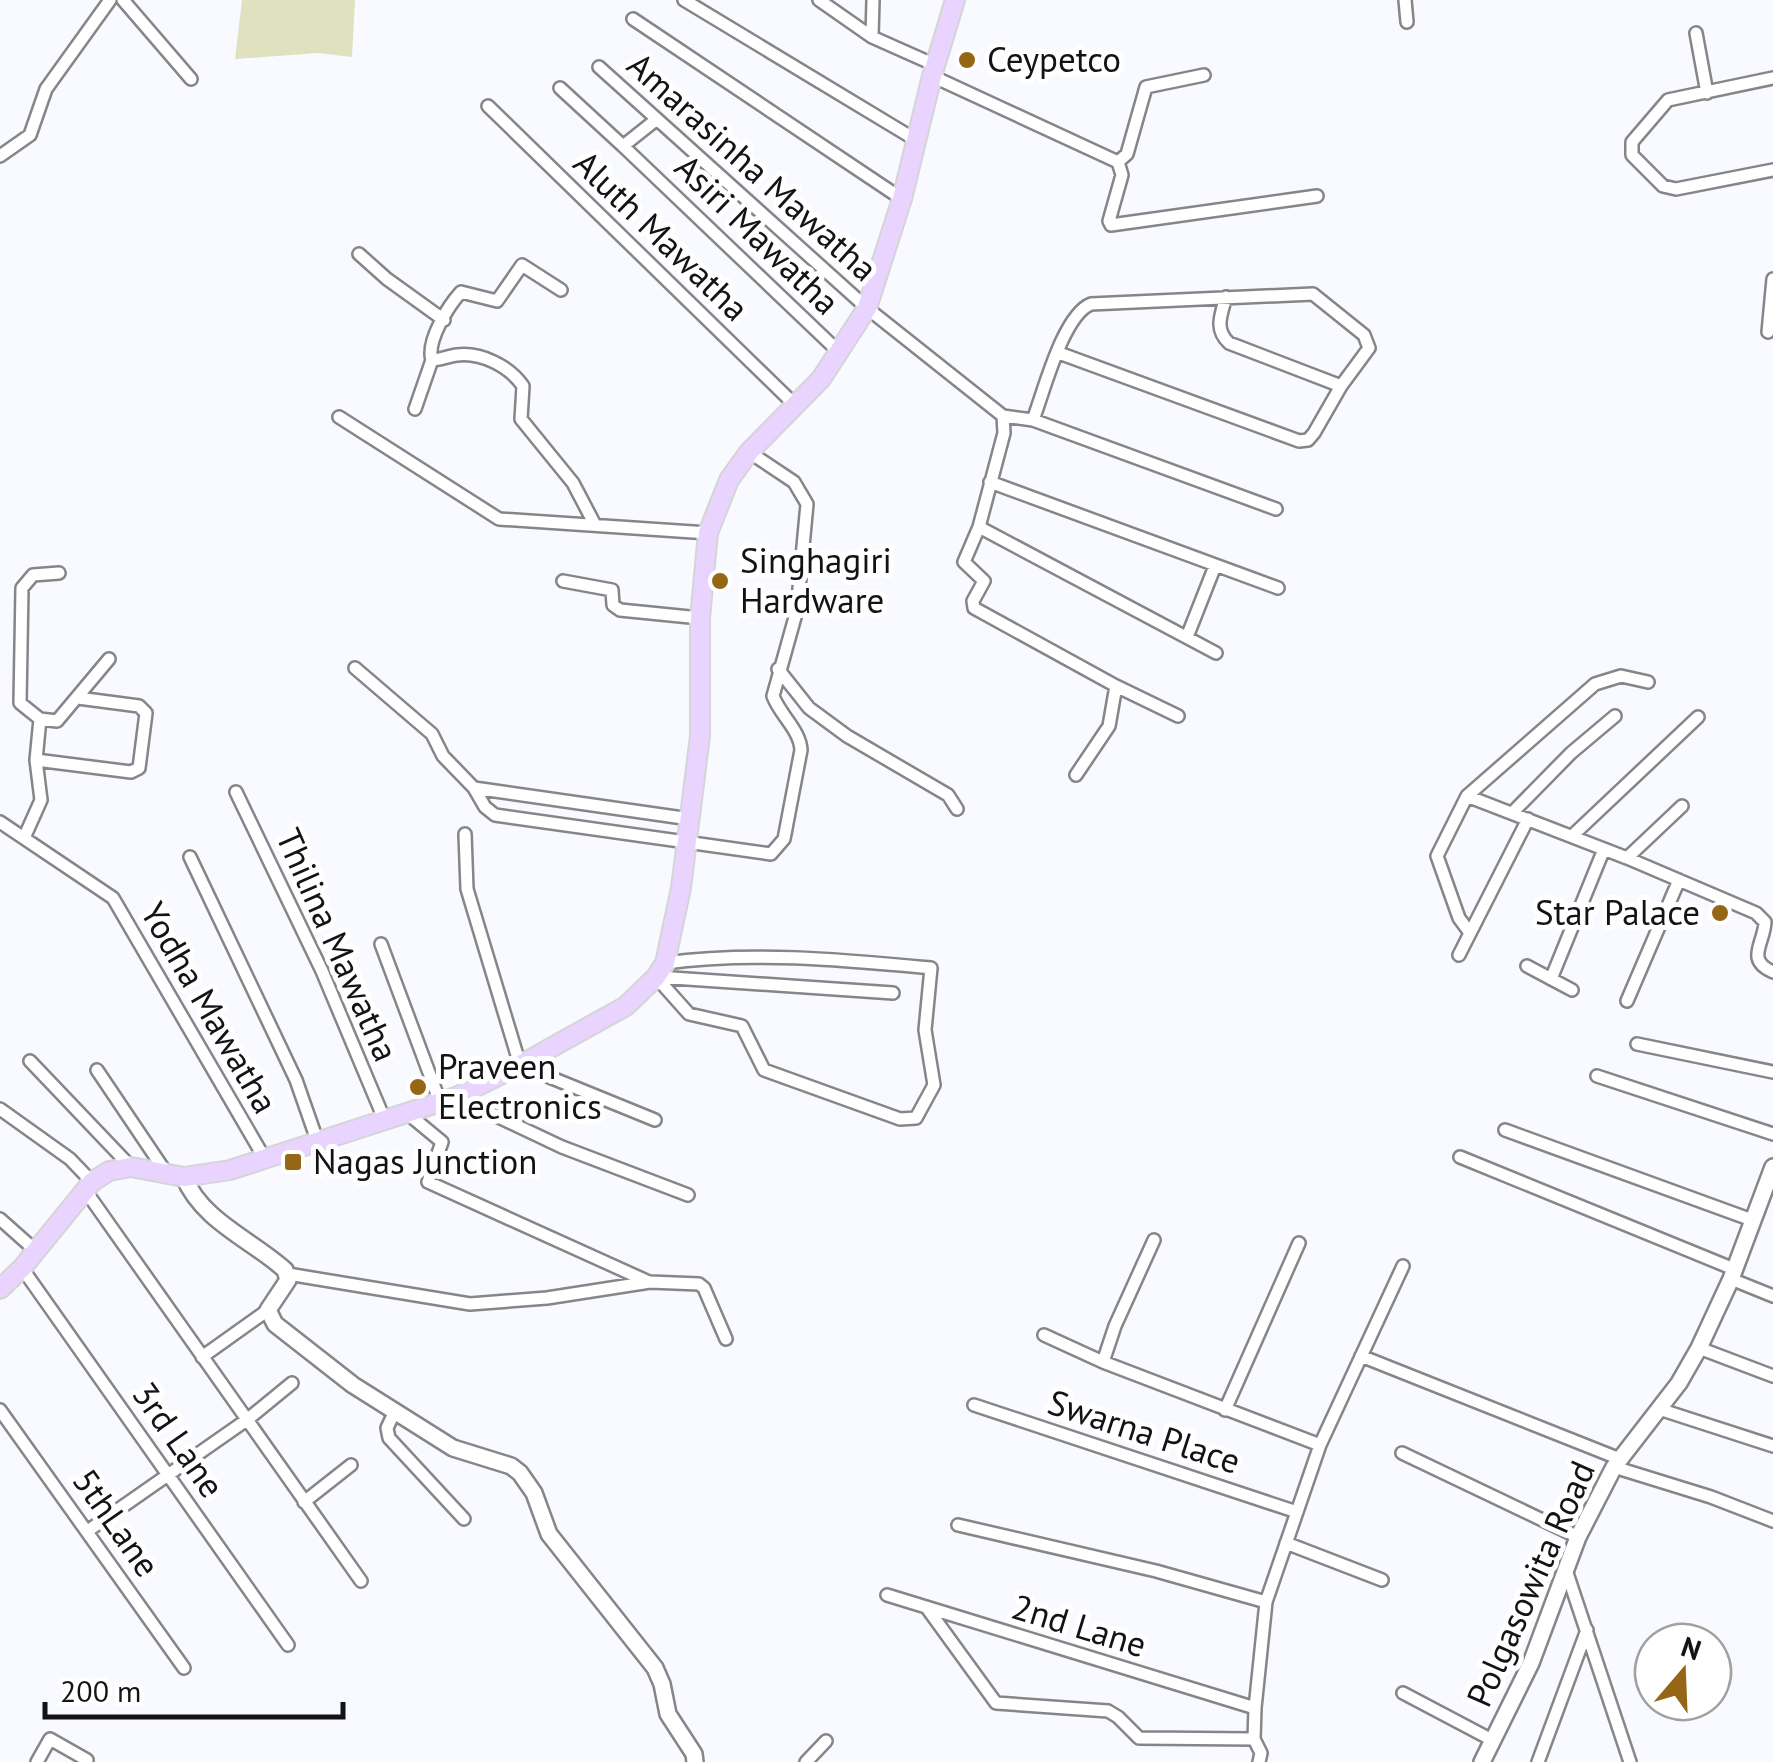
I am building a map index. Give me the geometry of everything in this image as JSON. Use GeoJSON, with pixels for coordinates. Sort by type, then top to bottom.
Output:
{"type":"FeatureCollection","features":[{"type":"Feature","properties":{"kind":"main road"},"geometry":{"type":"LineString","coordinates":[[0,1289],[22,1268],[88,1186],[109,1171],[131,1167],[176,1176],[230,1170],[448,1099],[520,1066],[626,1006],[660,972],[688,844],[700,736],[700,618],[708,533],[729,480],[749,452],[840,353],[867,308],[902,199],[955,0]]}},
{"type":"Feature","properties":{"kind":"street"},"geometry":{"type":"LineString","coordinates":[[0,156],[30,135],[46,90],[110,0]]}},
{"type":"Feature","properties":{"kind":"street"},"geometry":{"type":"LineString","coordinates":[[123,0],[191,78]]}},
{"type":"Feature","properties":{"kind":"street"},"geometry":{"type":"LineString","coordinates":[[684,0],[916,140]]}},
{"type":"Feature","properties":{"kind":"street"},"geometry":{"type":"LineString","coordinates":[[818,0],[872,37],[1118,162],[1122,175],[1109,221],[1117,227],[1241,204],[1316,196]]}},
{"type":"Feature","properties":{"kind":"street"},"geometry":{"type":"LineString","coordinates":[[872,37],[873,0]]}},
{"type":"Feature","properties":{"kind":"street"},"geometry":{"type":"LineString","coordinates":[[1407,22],[1408,2]]}},
{"type":"Feature","properties":{"kind":"street"},"geometry":{"type":"LineString","coordinates":[[633,19],[902,199]]}},
{"type":"Feature","properties":{"kind":"street"},"geometry":{"type":"LineString","coordinates":[[1696,34],[1707,92]]}},
{"type":"Feature","properties":{"kind":"street","name":"Amarasinha Mawatha"},"geometry":{"type":"LineString","coordinates":[[600,67],[867,308],[1003,416]]}},
{"type":"Feature","properties":{"kind":"street"},"geometry":{"type":"LineString","coordinates":[[1118,162],[1127,154],[1146,87],[1204,74]]}},
{"type":"Feature","properties":{"kind":"street"},"geometry":{"type":"LineString","coordinates":[[1773,78],[1668,100],[1632,142],[1632,155],[1664,186],[1676,190],[1773,170]]}},
{"type":"Feature","properties":{"kind":"street"},"geometry":{"type":"LineString","coordinates":[[560,88],[623,146]]}},
{"type":"Feature","properties":{"kind":"street","name":"Aluth Mawatha"},"geometry":{"type":"LineString","coordinates":[[488,106],[795,405]]}},
{"type":"Feature","properties":{"kind":"street","name":"Asiri Mawatha"},"geometry":{"type":"LineString","coordinates":[[657,119],[623,146],[840,353]]}},
{"type":"Feature","properties":{"kind":"street"},"geometry":{"type":"LineString","coordinates":[[360,254],[387,280],[444,320]]}},
{"type":"Feature","properties":{"kind":"street"},"geometry":{"type":"LineString","coordinates":[[415,409],[432,360],[431,345],[461,292],[497,301],[522,266],[562,290]]}},
{"type":"Feature","properties":{"kind":"street"},"geometry":{"type":"LineString","coordinates":[[1768,332],[1773,279]]}},
{"type":"Feature","properties":{"kind":"street"},"geometry":{"type":"LineString","coordinates":[[1033,420],[1058,353],[1074,316],[1080,308],[1092,304],[1304,292],[1321,298],[1368,341],[1369,348],[1314,433],[1308,440],[1299,441],[1058,353]]}},
{"type":"Feature","properties":{"kind":"street"},"geometry":{"type":"LineString","coordinates":[[1226,296],[1218,326],[1228,344],[1341,386]]}},
{"type":"Feature","properties":{"kind":"street"},"geometry":{"type":"LineString","coordinates":[[432,360],[465,355],[487,358],[520,380],[521,418],[573,483],[594,523]]}},
{"type":"Feature","properties":{"kind":"street"},"geometry":{"type":"LineString","coordinates":[[1178,716],[974,608],[972,601],[984,581],[964,562],[979,527],[1004,432],[1003,416],[1033,420],[1276,509]]}},
{"type":"Feature","properties":{"kind":"street"},"geometry":{"type":"LineString","coordinates":[[338,417],[499,518],[708,533]]}},
{"type":"Feature","properties":{"kind":"street"},"geometry":{"type":"LineString","coordinates":[[356,668],[419,720],[456,774],[474,788],[489,811],[504,818],[764,855],[777,850],[784,839],[801,744],[773,696],[798,610],[806,504],[794,482],[749,452]]}},
{"type":"Feature","properties":{"kind":"street"},"geometry":{"type":"LineString","coordinates":[[990,482],[1278,588]]}},
{"type":"Feature","properties":{"kind":"street"},"geometry":{"type":"LineString","coordinates":[[979,527],[1216,653]]}},
{"type":"Feature","properties":{"kind":"street"},"geometry":{"type":"LineString","coordinates":[[1187,638],[1215,566]]}},
{"type":"Feature","properties":{"kind":"street"},"geometry":{"type":"LineString","coordinates":[[59,574],[33,575],[22,588],[20,703],[40,718],[57,721],[109,658]]}},
{"type":"Feature","properties":{"kind":"street"},"geometry":{"type":"LineString","coordinates":[[562,580],[612,590],[614,606],[620,610],[700,618]]}},
{"type":"Feature","properties":{"kind":"street"},"geometry":{"type":"LineString","coordinates":[[778,669],[809,708],[847,736],[948,795],[957,809]]}},
{"type":"Feature","properties":{"kind":"street"},"geometry":{"type":"LineString","coordinates":[[1470,933],[1459,918],[1437,856],[1466,796],[1596,684],[1621,676],[1648,682]]}},
{"type":"Feature","properties":{"kind":"street"},"geometry":{"type":"LineString","coordinates":[[1076,776],[1108,726],[1116,686]]}},
{"type":"Feature","properties":{"kind":"street"},"geometry":{"type":"LineString","coordinates":[[36,760],[131,772],[139,768],[146,713],[139,706],[78,698]]}},
{"type":"Feature","properties":{"kind":"street"},"geometry":{"type":"LineString","coordinates":[[1512,813],[1615,716]]}},
{"type":"Feature","properties":{"kind":"street"},"geometry":{"type":"LineString","coordinates":[[24,838],[41,800],[36,760],[40,718]]}},
{"type":"Feature","properties":{"kind":"street"},"geometry":{"type":"LineString","coordinates":[[1572,836],[1698,718]]}},
{"type":"Feature","properties":{"kind":"street"},"geometry":{"type":"LineString","coordinates":[[474,788],[690,819]]}},
{"type":"Feature","properties":{"kind":"street","name":"Thilina Mawatha"},"geometry":{"type":"LineString","coordinates":[[236,792],[322,971],[386,1121]]}},
{"type":"Feature","properties":{"kind":"street"},"geometry":{"type":"LineString","coordinates":[[1466,796],[1604,848],[1762,918],[1765,929],[1757,961],[1773,972]]}},
{"type":"Feature","properties":{"kind":"street"},"geometry":{"type":"LineString","coordinates":[[1626,858],[1682,806]]}},
{"type":"Feature","properties":{"kind":"street"},"geometry":{"type":"LineString","coordinates":[[1458,955],[1528,819]]}},
{"type":"Feature","properties":{"kind":"street","name":"Yodha Mawatha"},"geometry":{"type":"LineString","coordinates":[[0,822],[113,898],[265,1159]]}},
{"type":"Feature","properties":{"kind":"street"},"geometry":{"type":"LineString","coordinates":[[465,834],[467,889],[520,1066],[655,1120]]}},
{"type":"Feature","properties":{"kind":"street"},"geometry":{"type":"LineString","coordinates":[[1551,979],[1604,848]]}},
{"type":"Feature","properties":{"kind":"street"},"geometry":{"type":"LineString","coordinates":[[190,857],[296,1080],[317,1140]]}},
{"type":"Feature","properties":{"kind":"street"},"geometry":{"type":"LineString","coordinates":[[1627,1001],[1679,880]]}},
{"type":"Feature","properties":{"kind":"street"},"geometry":{"type":"LineString","coordinates":[[380,944],[448,1099],[688,1195]]}},
{"type":"Feature","properties":{"kind":"street"},"geometry":{"type":"LineString","coordinates":[[702,958],[783,958],[931,968],[925,1030],[934,1085],[916,1118],[900,1119],[764,1070],[742,1026],[689,1014],[660,972],[702,958]]}},
{"type":"Feature","properties":{"kind":"street"},"geometry":{"type":"LineString","coordinates":[[1527,966],[1572,990]]}},
{"type":"Feature","properties":{"kind":"street"},"geometry":{"type":"LineString","coordinates":[[660,972],[893,994]]}},
{"type":"Feature","properties":{"kind":"street"},"geometry":{"type":"LineString","coordinates":[[1637,1044],[1773,1072]]}},
{"type":"Feature","properties":{"kind":"street"},"geometry":{"type":"LineString","coordinates":[[30,1061],[131,1167]]}},
{"type":"Feature","properties":{"kind":"street"},"geometry":{"type":"LineString","coordinates":[[97,1070],[206,1210],[288,1274],[470,1304],[547,1298],[650,1282],[699,1284],[726,1339]]}},
{"type":"Feature","properties":{"kind":"street"},"geometry":{"type":"LineString","coordinates":[[1596,1076],[1773,1134]]}},
{"type":"Feature","properties":{"kind":"street"},"geometry":{"type":"LineString","coordinates":[[0,1109],[70,1159],[202,1358],[361,1581]]}},
{"type":"Feature","properties":{"kind":"street"},"geometry":{"type":"LineString","coordinates":[[407,1113],[442,1142],[428,1182],[650,1282]]}},
{"type":"Feature","properties":{"kind":"street"},"geometry":{"type":"LineString","coordinates":[[1505,1130],[1754,1215],[1773,1215]]}},
{"type":"Feature","properties":{"kind":"street"},"geometry":{"type":"LineString","coordinates":[[1460,1157],[1732,1274],[1773,1296]]}},
{"type":"Feature","properties":{"kind":"street","name":"Polgasowita Road"},"geometry":{"type":"LineString","coordinates":[[1482,1762],[1531,1663],[1578,1538],[1617,1463],[1660,1409],[1699,1348],[1773,1167]]}},
{"type":"Feature","properties":{"kind":"street"},"geometry":{"type":"LineString","coordinates":[[0,1219],[36,1250]]}},
{"type":"Feature","properties":{"kind":"street"},"geometry":{"type":"LineString","coordinates":[[1103,1362],[1154,1240]]}},
{"type":"Feature","properties":{"kind":"street"},"geometry":{"type":"LineString","coordinates":[[1226,1410],[1299,1244]]}},
{"type":"Feature","properties":{"kind":"street"},"geometry":{"type":"LineString","coordinates":[[1259,1762],[1254,1708],[1266,1602],[1320,1445],[1402,1266]]}},
{"type":"Feature","properties":{"kind":"street","name":"3rd Lane"},"geometry":{"type":"LineString","coordinates":[[22,1268],[288,1644]]}},
{"type":"Feature","properties":{"kind":"street"},"geometry":{"type":"LineString","coordinates":[[202,1358],[268,1310],[273,1297],[286,1284],[288,1274]]}},
{"type":"Feature","properties":{"kind":"street"},"geometry":{"type":"LineString","coordinates":[[268,1310],[280,1328],[353,1384],[453,1448],[511,1466],[520,1473],[534,1493],[549,1534],[655,1668],[668,1714],[694,1754],[695,1762]]}},
{"type":"Feature","properties":{"kind":"street"},"geometry":{"type":"LineString","coordinates":[[1044,1335],[1103,1362],[1320,1445]]}},
{"type":"Feature","properties":{"kind":"street"},"geometry":{"type":"LineString","coordinates":[[1699,1348],[1773,1376]]}},
{"type":"Feature","properties":{"kind":"street"},"geometry":{"type":"LineString","coordinates":[[1360,1356],[1617,1463],[1773,1522]]}},
{"type":"Feature","properties":{"kind":"street"},"geometry":{"type":"LineString","coordinates":[[89,1530],[248,1419],[292,1382]]}},
{"type":"Feature","properties":{"kind":"street","name":"Swarna Place"},"geometry":{"type":"LineString","coordinates":[[974,1404],[1297,1512]]}},
{"type":"Feature","properties":{"kind":"street"},"geometry":{"type":"LineString","coordinates":[[1660,1409],[1773,1446]]}},
{"type":"Feature","properties":{"kind":"street","name":"5thLane"},"geometry":{"type":"LineString","coordinates":[[0,1410],[184,1668]]}},
{"type":"Feature","properties":{"kind":"street"},"geometry":{"type":"LineString","coordinates":[[395,1411],[387,1428],[389,1438],[464,1519]]}},
{"type":"Feature","properties":{"kind":"street"},"geometry":{"type":"LineString","coordinates":[[1402,1452],[1578,1538]]}},
{"type":"Feature","properties":{"kind":"street"},"geometry":{"type":"LineString","coordinates":[[304,1502],[351,1466]]}},
{"type":"Feature","properties":{"kind":"street"},"geometry":{"type":"LineString","coordinates":[[958,1524],[1266,1602]]}},
{"type":"Feature","properties":{"kind":"street"},"geometry":{"type":"LineString","coordinates":[[1286,1543],[1382,1580]]}},
{"type":"Feature","properties":{"kind":"street"},"geometry":{"type":"LineString","coordinates":[[1566,1570],[1630,1762]]}},
{"type":"Feature","properties":{"kind":"street","name":"2nd Lane"},"geometry":{"type":"LineString","coordinates":[[887,1595],[1254,1708]]}},
{"type":"Feature","properties":{"kind":"street"},"geometry":{"type":"LineString","coordinates":[[927,1608],[996,1702],[1108,1712],[1139,1738],[1254,1739]]}},
{"type":"Feature","properties":{"kind":"street"},"geometry":{"type":"LineString","coordinates":[[1538,1762],[1587,1630]]}},
{"type":"Feature","properties":{"kind":"street"},"geometry":{"type":"LineString","coordinates":[[1403,1693],[1494,1741]]}},
{"type":"Feature","properties":{"kind":"street"},"geometry":{"type":"LineString","coordinates":[[37,1762],[50,1738],[86,1760]]}},
{"type":"Feature","properties":{"kind":"street"},"geometry":{"type":"LineString","coordinates":[[806,1762],[826,1741]]}},
{"type":"Feature","properties":{"kind":"green space"},"geometry":{"type":"Polygon","coordinates":[[[242,0],[355,0],[352,57],[318,53],[235,59],[242,0]]]}},
{"type":"Feature","properties":{"kind":"place","name":"Ceypetco"},"geometry":{"type":"Point","coordinates":[967,60]}},
{"type":"Feature","properties":{"kind":"place","name":"Singhagiri Hardware"},"geometry":{"type":"Point","coordinates":[720,581]}},
{"type":"Feature","properties":{"kind":"place","name":"Star Palace"},"geometry":{"type":"Point","coordinates":[1720,913]}},
{"type":"Feature","properties":{"kind":"place","name":"Praveen Electronics"},"geometry":{"type":"Point","coordinates":[418,1087]}},
{"type":"Feature","properties":{"kind":"place","name":"Nagas Junction"},"geometry":{"type":"Point","coordinates":[293,1162]}}]}
